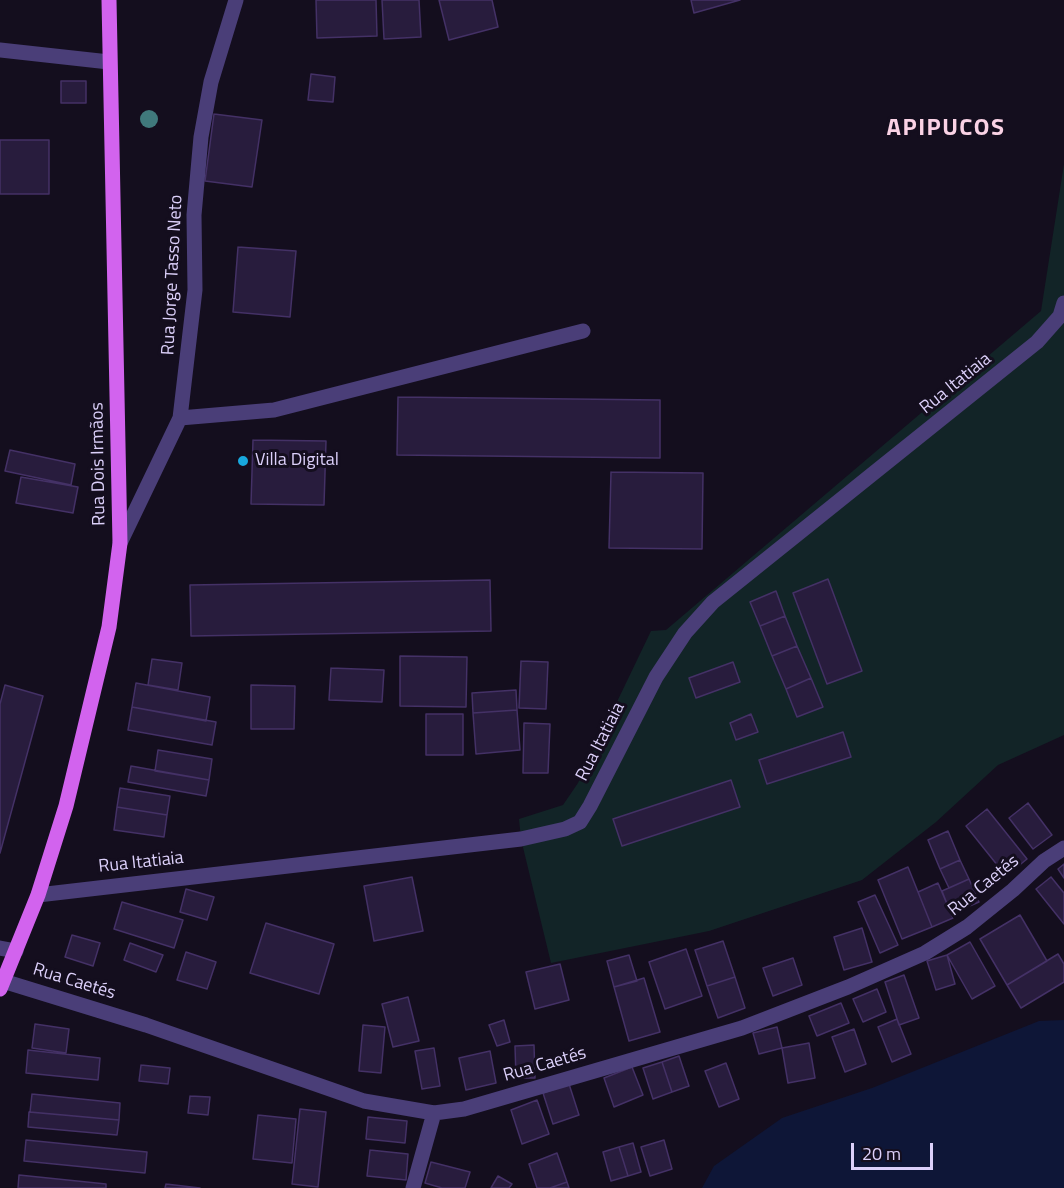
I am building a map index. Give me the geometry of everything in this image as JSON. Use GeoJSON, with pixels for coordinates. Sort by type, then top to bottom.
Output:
{"type":"FeatureCollection","features":[{"type":"Feature","properties":{"kind":"main road","name":"Rua Dois Irmãos"},"geometry":{"type":"LineString","coordinates":[[2,985],[38,895],[66,806],[109,627],[120,543],[109,0]]}},
{"type":"Feature","properties":{"kind":"street","name":"Rua Jorge Tasso Neto"},"geometry":{"type":"LineString","coordinates":[[120,543],[180,418],[187,382],[195,290],[194,215],[201,137],[211,82],[236,0]]}},
{"type":"Feature","properties":{"kind":"street"},"geometry":{"type":"LineString","coordinates":[[0,50],[109,62]]}},
{"type":"Feature","properties":{"kind":"street","name":"Rua Itatiaia"},"geometry":{"type":"LineString","coordinates":[[38,895],[521,839],[565,829],[580,822],[656,677],[685,633],[713,602],[991,381],[1037,342],[1062,310]]}},
{"type":"Feature","properties":{"kind":"street"},"geometry":{"type":"LineString","coordinates":[[180,418],[274,410],[583,331]]}},
{"type":"Feature","properties":{"kind":"street","name":"Rua Caetés"},"geometry":{"type":"LineString","coordinates":[[2,985],[146,1025],[364,1101],[434,1113],[465,1109],[742,1028],[848,987],[925,953],[967,927],[1013,890],[1044,861],[1064,848]]}},
{"type":"Feature","properties":{"kind":"street"},"geometry":{"type":"LineString","coordinates":[[0,948],[16,951]]}},
{"type":"Feature","properties":{"kind":"street"},"geometry":{"type":"LineString","coordinates":[[413,1188],[434,1113]]}},
{"type":"Feature","properties":{"kind":"shaded area"},"geometry":{"type":"Polygon","coordinates":[[[1064,164],[1064,735],[998,765],[936,822],[862,880],[709,931],[551,963],[521,839],[519,819],[563,805],[578,783],[651,631],[666,630],[1041,311],[1064,164]]]}},
{"type":"Feature","properties":{"kind":"water"},"geometry":{"type":"Polygon","coordinates":[[[1064,1020],[1064,1188],[702,1188],[714,1166],[782,1118],[872,1088],[1039,1021],[1064,1020]]]}},
{"type":"Feature","properties":{"kind":"building"},"geometry":{"type":"Polygon","coordinates":[[[316,0],[376,0],[377,36],[317,38],[316,0]]]}},
{"type":"Feature","properties":{"kind":"building"},"geometry":{"type":"Polygon","coordinates":[[[382,0],[419,0],[421,37],[384,39],[382,0]]]}},
{"type":"Feature","properties":{"kind":"building"},"geometry":{"type":"Polygon","coordinates":[[[439,0],[492,0],[498,27],[449,40],[439,0]]]}},
{"type":"Feature","properties":{"kind":"building"},"geometry":{"type":"Polygon","coordinates":[[[691,0],[740,0],[694,13],[691,0]]]}},
{"type":"Feature","properties":{"kind":"building"},"geometry":{"type":"Polygon","coordinates":[[[311,74],[335,77],[333,102],[308,100],[311,74]]]}},
{"type":"Feature","properties":{"kind":"building"},"geometry":{"type":"Polygon","coordinates":[[[61,81],[86,81],[86,103],[61,103],[61,81]]]}},
{"type":"Feature","properties":{"kind":"building"},"geometry":{"type":"Polygon","coordinates":[[[214,114],[262,120],[252,187],[205,181],[214,114]]]}},
{"type":"Feature","properties":{"kind":"building"},"geometry":{"type":"Polygon","coordinates":[[[0,140],[49,140],[49,194],[0,194],[0,140]]]}},
{"type":"Feature","properties":{"kind":"building"},"geometry":{"type":"Polygon","coordinates":[[[238,247],[296,251],[290,317],[233,312],[238,247]]]}},
{"type":"Feature","properties":{"kind":"building"},"geometry":{"type":"Polygon","coordinates":[[[398,397],[660,400],[660,458],[397,455],[398,397]]]}},
{"type":"Feature","properties":{"kind":"building"},"geometry":{"type":"Polygon","coordinates":[[[253,440],[326,441],[324,505],[251,504],[253,440]]]}},
{"type":"Feature","properties":{"kind":"building"},"geometry":{"type":"Polygon","coordinates":[[[10,450],[75,464],[71,485],[5,471],[10,450]]]}},
{"type":"Feature","properties":{"kind":"building"},"geometry":{"type":"Polygon","coordinates":[[[611,472],[703,473],[702,549],[609,548],[611,472]]]}},
{"type":"Feature","properties":{"kind":"building"},"geometry":{"type":"Polygon","coordinates":[[[21,477],[78,487],[73,513],[16,503],[21,477]]]}},
{"type":"Feature","properties":{"kind":"building"},"geometry":{"type":"Polygon","coordinates":[[[828,579],[862,671],[827,684],[793,593],[828,579]]]}},
{"type":"Feature","properties":{"kind":"building"},"geometry":{"type":"Polygon","coordinates":[[[490,580],[491,631],[191,636],[190,585],[490,580]]]}},
{"type":"Feature","properties":{"kind":"building"},"geometry":{"type":"Polygon","coordinates":[[[776,591],[785,616],[760,626],[750,602],[776,591]]]}},
{"type":"Feature","properties":{"kind":"building"},"geometry":{"type":"Polygon","coordinates":[[[785,616],[797,646],[772,656],[760,626],[785,616]]]}},
{"type":"Feature","properties":{"kind":"building"},"geometry":{"type":"Polygon","coordinates":[[[797,646],[811,678],[786,689],[772,656],[797,646]]]}},
{"type":"Feature","properties":{"kind":"building"},"geometry":{"type":"Polygon","coordinates":[[[400,656],[467,657],[466,707],[400,706],[400,656]]]}},
{"type":"Feature","properties":{"kind":"building"},"geometry":{"type":"Polygon","coordinates":[[[152,659],[182,663],[178,690],[148,685],[152,659]]]}},
{"type":"Feature","properties":{"kind":"building"},"geometry":{"type":"Polygon","coordinates":[[[521,661],[548,662],[546,709],[519,708],[521,661]]]}},
{"type":"Feature","properties":{"kind":"building"},"geometry":{"type":"Polygon","coordinates":[[[733,662],[740,682],[696,698],[689,678],[733,662]]]}},
{"type":"Feature","properties":{"kind":"building"},"geometry":{"type":"Polygon","coordinates":[[[331,668],[384,670],[382,702],[329,700],[331,668]]]}},
{"type":"Feature","properties":{"kind":"building"},"geometry":{"type":"Polygon","coordinates":[[[811,678],[823,707],[797,717],[786,689],[811,678]]]}},
{"type":"Feature","properties":{"kind":"building"},"geometry":{"type":"Polygon","coordinates":[[[136,683],[210,697],[206,721],[132,707],[136,683]]]}},
{"type":"Feature","properties":{"kind":"building"},"geometry":{"type":"Polygon","coordinates":[[[5,685],[43,696],[0,853],[0,704],[5,685]]]}},
{"type":"Feature","properties":{"kind":"building"},"geometry":{"type":"Polygon","coordinates":[[[251,685],[295,686],[294,729],[251,729],[251,685]]]}},
{"type":"Feature","properties":{"kind":"building"},"geometry":{"type":"Polygon","coordinates":[[[516,690],[517,710],[473,713],[472,693],[516,690]]]}},
{"type":"Feature","properties":{"kind":"building"},"geometry":{"type":"Polygon","coordinates":[[[132,707],[216,722],[212,745],[128,730],[132,707]]]}},
{"type":"Feature","properties":{"kind":"building"},"geometry":{"type":"Polygon","coordinates":[[[517,710],[520,750],[476,754],[473,713],[517,710]]]}},
{"type":"Feature","properties":{"kind":"building"},"geometry":{"type":"Polygon","coordinates":[[[426,714],[463,714],[463,755],[426,755],[426,714]]]}},
{"type":"Feature","properties":{"kind":"building"},"geometry":{"type":"Polygon","coordinates":[[[751,714],[758,732],[736,740],[730,723],[751,714]]]}},
{"type":"Feature","properties":{"kind":"building"},"geometry":{"type":"Polygon","coordinates":[[[524,723],[550,724],[548,773],[523,773],[524,723]]]}},
{"type":"Feature","properties":{"kind":"building"},"geometry":{"type":"Polygon","coordinates":[[[843,732],[851,757],[767,784],[759,760],[843,732]]]}},
{"type":"Feature","properties":{"kind":"building"},"geometry":{"type":"Polygon","coordinates":[[[158,750],[212,759],[209,780],[155,771],[158,750]]]}},
{"type":"Feature","properties":{"kind":"building"},"geometry":{"type":"Polygon","coordinates":[[[131,766],[209,780],[206,796],[128,782],[131,766]]]}},
{"type":"Feature","properties":{"kind":"building"},"geometry":{"type":"Polygon","coordinates":[[[731,780],[740,807],[622,846],[613,819],[731,780]]]}},
{"type":"Feature","properties":{"kind":"building"},"geometry":{"type":"Polygon","coordinates":[[[120,788],[170,796],[167,815],[117,807],[120,788]]]}},
{"type":"Feature","properties":{"kind":"building"},"geometry":{"type":"Polygon","coordinates":[[[1028,803],[1052,835],[1033,849],[1009,818],[1028,803]]]}},
{"type":"Feature","properties":{"kind":"building"},"geometry":{"type":"Polygon","coordinates":[[[117,807],[167,815],[164,837],[114,830],[117,807]]]}},
{"type":"Feature","properties":{"kind":"building"},"geometry":{"type":"Polygon","coordinates":[[[987,809],[1027,859],[1006,876],[966,826],[987,809]]]}},
{"type":"Feature","properties":{"kind":"building"},"geometry":{"type":"Polygon","coordinates":[[[948,831],[960,860],[940,869],[928,840],[948,831]]]}},
{"type":"Feature","properties":{"kind":"building"},"geometry":{"type":"Polygon","coordinates":[[[960,860],[969,879],[949,888],[940,869],[960,860]]]}},
{"type":"Feature","properties":{"kind":"building"},"geometry":{"type":"Polygon","coordinates":[[[1064,864],[1064,878],[1058,869],[1064,864]]]}},
{"type":"Feature","properties":{"kind":"building"},"geometry":{"type":"Polygon","coordinates":[[[908,867],[932,927],[902,939],[878,880],[908,867]]]}},
{"type":"Feature","properties":{"kind":"building"},"geometry":{"type":"Polygon","coordinates":[[[412,877],[423,931],[374,941],[364,886],[412,877]]]}},
{"type":"Feature","properties":{"kind":"building"},"geometry":{"type":"Polygon","coordinates":[[[1051,877],[1064,893],[1064,924],[1036,889],[1051,877]]]}},
{"type":"Feature","properties":{"kind":"building"},"geometry":{"type":"Polygon","coordinates":[[[969,879],[979,902],[951,914],[942,891],[969,879]]]}},
{"type":"Feature","properties":{"kind":"building"},"geometry":{"type":"Polygon","coordinates":[[[938,883],[953,918],[932,927],[918,892],[938,883]]]}},
{"type":"Feature","properties":{"kind":"building"},"geometry":{"type":"Polygon","coordinates":[[[186,889],[214,897],[207,920],[180,912],[186,889]]]}},
{"type":"Feature","properties":{"kind":"building"},"geometry":{"type":"Polygon","coordinates":[[[875,895],[898,945],[880,953],[858,902],[875,895]]]}},
{"type":"Feature","properties":{"kind":"building"},"geometry":{"type":"Polygon","coordinates":[[[122,902],[183,920],[174,948],[114,929],[122,902]]]}},
{"type":"Feature","properties":{"kind":"building"},"geometry":{"type":"Polygon","coordinates":[[[1020,915],[1047,961],[1007,985],[980,939],[1020,915]]]}},
{"type":"Feature","properties":{"kind":"building"},"geometry":{"type":"Polygon","coordinates":[[[266,923],[334,944],[319,994],[250,973],[266,923]]]}},
{"type":"Feature","properties":{"kind":"building"},"geometry":{"type":"Polygon","coordinates":[[[862,928],[872,962],[844,970],[834,937],[862,928]]]}},
{"type":"Feature","properties":{"kind":"building"},"geometry":{"type":"Polygon","coordinates":[[[72,935],[100,943],[93,966],[65,957],[72,935]]]}},
{"type":"Feature","properties":{"kind":"building"},"geometry":{"type":"Polygon","coordinates":[[[723,941],[735,977],[707,986],[695,950],[723,941]]]}},
{"type":"Feature","properties":{"kind":"building"},"geometry":{"type":"Polygon","coordinates":[[[970,942],[995,986],[972,999],[947,955],[970,942]]]}},
{"type":"Feature","properties":{"kind":"building"},"geometry":{"type":"Polygon","coordinates":[[[130,943],[163,955],[156,972],[124,960],[130,943]]]}},
{"type":"Feature","properties":{"kind":"building"},"geometry":{"type":"Polygon","coordinates":[[[686,949],[702,996],[665,1009],[649,962],[686,949]]]}},
{"type":"Feature","properties":{"kind":"building"},"geometry":{"type":"Polygon","coordinates":[[[186,952],[216,962],[207,989],[177,980],[186,952]]]}},
{"type":"Feature","properties":{"kind":"building"},"geometry":{"type":"Polygon","coordinates":[[[1058,954],[1064,964],[1064,982],[1021,1008],[1007,985],[1058,954]]]}},
{"type":"Feature","properties":{"kind":"building"},"geometry":{"type":"Polygon","coordinates":[[[629,955],[637,981],[614,987],[607,961],[629,955]]]}},
{"type":"Feature","properties":{"kind":"building"},"geometry":{"type":"Polygon","coordinates":[[[947,955],[955,984],[936,990],[927,961],[947,955]]]}},
{"type":"Feature","properties":{"kind":"building"},"geometry":{"type":"Polygon","coordinates":[[[793,958],[802,985],[773,996],[763,968],[793,958]]]}},
{"type":"Feature","properties":{"kind":"building"},"geometry":{"type":"Polygon","coordinates":[[[560,964],[569,1000],[535,1009],[526,972],[560,964]]]}},
{"type":"Feature","properties":{"kind":"building"},"geometry":{"type":"Polygon","coordinates":[[[904,975],[919,1018],[899,1025],[885,982],[904,975]]]}},
{"type":"Feature","properties":{"kind":"building"},"geometry":{"type":"Polygon","coordinates":[[[735,977],[745,1008],[718,1018],[707,986],[735,977]]]}},
{"type":"Feature","properties":{"kind":"building"},"geometry":{"type":"Polygon","coordinates":[[[644,978],[660,1032],[629,1041],[614,987],[644,978]]]}},
{"type":"Feature","properties":{"kind":"building"},"geometry":{"type":"Polygon","coordinates":[[[877,989],[886,1012],[863,1022],[853,999],[877,989]]]}},
{"type":"Feature","properties":{"kind":"building"},"geometry":{"type":"Polygon","coordinates":[[[408,997],[419,1041],[393,1047],[382,1004],[408,997]]]}},
{"type":"Feature","properties":{"kind":"building"},"geometry":{"type":"Polygon","coordinates":[[[841,1003],[849,1023],[817,1036],[809,1016],[841,1003]]]}},
{"type":"Feature","properties":{"kind":"building"},"geometry":{"type":"Polygon","coordinates":[[[897,1019],[911,1054],[892,1062],[878,1027],[897,1019]]]}},
{"type":"Feature","properties":{"kind":"building"},"geometry":{"type":"Polygon","coordinates":[[[504,1020],[510,1042],[497,1046],[489,1025],[504,1020]]]}},
{"type":"Feature","properties":{"kind":"building"},"geometry":{"type":"Polygon","coordinates":[[[35,1024],[69,1029],[66,1053],[32,1048],[35,1024]]]}},
{"type":"Feature","properties":{"kind":"building"},"geometry":{"type":"Polygon","coordinates":[[[363,1025],[385,1027],[381,1073],[359,1071],[363,1025]]]}},
{"type":"Feature","properties":{"kind":"building"},"geometry":{"type":"Polygon","coordinates":[[[777,1027],[782,1048],[759,1054],[753,1033],[777,1027]]]}},
{"type":"Feature","properties":{"kind":"building"},"geometry":{"type":"Polygon","coordinates":[[[854,1029],[866,1064],[845,1072],[832,1037],[854,1029]]]}},
{"type":"Feature","properties":{"kind":"building"},"geometry":{"type":"Polygon","coordinates":[[[809,1043],[815,1078],[788,1083],[782,1048],[809,1043]]]}},
{"type":"Feature","properties":{"kind":"building"},"geometry":{"type":"Polygon","coordinates":[[[534,1045],[535,1078],[516,1078],[515,1046],[534,1045]]]}},
{"type":"Feature","properties":{"kind":"building"},"geometry":{"type":"Polygon","coordinates":[[[434,1048],[440,1086],[422,1089],[415,1051],[434,1048]]]}},
{"type":"Feature","properties":{"kind":"building"},"geometry":{"type":"Polygon","coordinates":[[[28,1050],[100,1058],[98,1080],[26,1073],[28,1050]]]}},
{"type":"Feature","properties":{"kind":"building"},"geometry":{"type":"Polygon","coordinates":[[[490,1051],[496,1083],[466,1090],[459,1058],[490,1051]]]}},
{"type":"Feature","properties":{"kind":"building"},"geometry":{"type":"Polygon","coordinates":[[[679,1056],[689,1086],[672,1092],[662,1062],[679,1056]]]}},
{"type":"Feature","properties":{"kind":"building"},"geometry":{"type":"Polygon","coordinates":[[[662,1062],[672,1092],[653,1099],[643,1068],[662,1062]]]}},
{"type":"Feature","properties":{"kind":"building"},"geometry":{"type":"Polygon","coordinates":[[[726,1063],[739,1099],[719,1107],[705,1071],[726,1063]]]}},
{"type":"Feature","properties":{"kind":"building"},"geometry":{"type":"Polygon","coordinates":[[[141,1065],[170,1068],[168,1084],[139,1081],[141,1065]]]}},
{"type":"Feature","properties":{"kind":"building"},"geometry":{"type":"Polygon","coordinates":[[[632,1067],[643,1095],[614,1107],[604,1078],[632,1067]]]}},
{"type":"Feature","properties":{"kind":"building"},"geometry":{"type":"Polygon","coordinates":[[[569,1084],[579,1115],[553,1124],[543,1093],[569,1084]]]}},
{"type":"Feature","properties":{"kind":"building"},"geometry":{"type":"Polygon","coordinates":[[[32,1094],[120,1103],[119,1120],[30,1112],[32,1094]]]}},
{"type":"Feature","properties":{"kind":"building"},"geometry":{"type":"Polygon","coordinates":[[[190,1096],[210,1097],[208,1115],[188,1113],[190,1096]]]}},
{"type":"Feature","properties":{"kind":"building"},"geometry":{"type":"Polygon","coordinates":[[[537,1100],[549,1134],[522,1144],[511,1110],[537,1100]]]}},
{"type":"Feature","properties":{"kind":"building"},"geometry":{"type":"Polygon","coordinates":[[[300,1109],[326,1112],[318,1187],[292,1184],[300,1109]]]}},
{"type":"Feature","properties":{"kind":"building"},"geometry":{"type":"Polygon","coordinates":[[[29,1112],[119,1120],[117,1135],[28,1127],[29,1112]]]}},
{"type":"Feature","properties":{"kind":"building"},"geometry":{"type":"Polygon","coordinates":[[[258,1115],[296,1119],[292,1163],[253,1159],[258,1115]]]}},
{"type":"Feature","properties":{"kind":"building"},"geometry":{"type":"Polygon","coordinates":[[[368,1117],[407,1121],[405,1143],[366,1139],[368,1117]]]}},
{"type":"Feature","properties":{"kind":"building"},"geometry":{"type":"Polygon","coordinates":[[[26,1140],[147,1152],[145,1173],[24,1161],[26,1140]]]}},
{"type":"Feature","properties":{"kind":"building"},"geometry":{"type":"Polygon","coordinates":[[[664,1140],[672,1169],[650,1176],[641,1147],[664,1140]]]}},
{"type":"Feature","properties":{"kind":"building"},"geometry":{"type":"Polygon","coordinates":[[[633,1143],[641,1172],[628,1176],[619,1147],[633,1143]]]}},
{"type":"Feature","properties":{"kind":"building"},"geometry":{"type":"Polygon","coordinates":[[[619,1147],[628,1176],[611,1181],[603,1152],[619,1147]]]}},
{"type":"Feature","properties":{"kind":"building"},"geometry":{"type":"Polygon","coordinates":[[[370,1150],[408,1154],[406,1180],[367,1176],[370,1150]]]}},
{"type":"Feature","properties":{"kind":"building"},"geometry":{"type":"Polygon","coordinates":[[[557,1153],[567,1182],[550,1188],[537,1188],[529,1164],[557,1153]]]}},
{"type":"Feature","properties":{"kind":"building"},"geometry":{"type":"Polygon","coordinates":[[[431,1162],[470,1172],[465,1188],[442,1188],[425,1183],[431,1162]]]}},
{"type":"Feature","properties":{"kind":"building"},"geometry":{"type":"Polygon","coordinates":[[[19,1175],[106,1184],[106,1188],[18,1188],[19,1175]]]}},
{"type":"Feature","properties":{"kind":"building"},"geometry":{"type":"Polygon","coordinates":[[[498,1176],[512,1184],[509,1188],[491,1188],[498,1176]]]}},
{"type":"Feature","properties":{"kind":"building"},"geometry":{"type":"Polygon","coordinates":[[[567,1182],[569,1188],[550,1188],[567,1182]]]}},
{"type":"Feature","properties":{"kind":"building"},"geometry":{"type":"Polygon","coordinates":[[[166,1184],[200,1188],[165,1188],[166,1184]]]}},
{"type":"Feature","properties":{"kind":"place","name":"Villa Digital"},"geometry":{"type":"Point","coordinates":[243,461]}},
{"type":"Feature","properties":{"kind":"district","name":"APIPUCOS"},"geometry":{"type":"Point","coordinates":[946,129]}}]}
